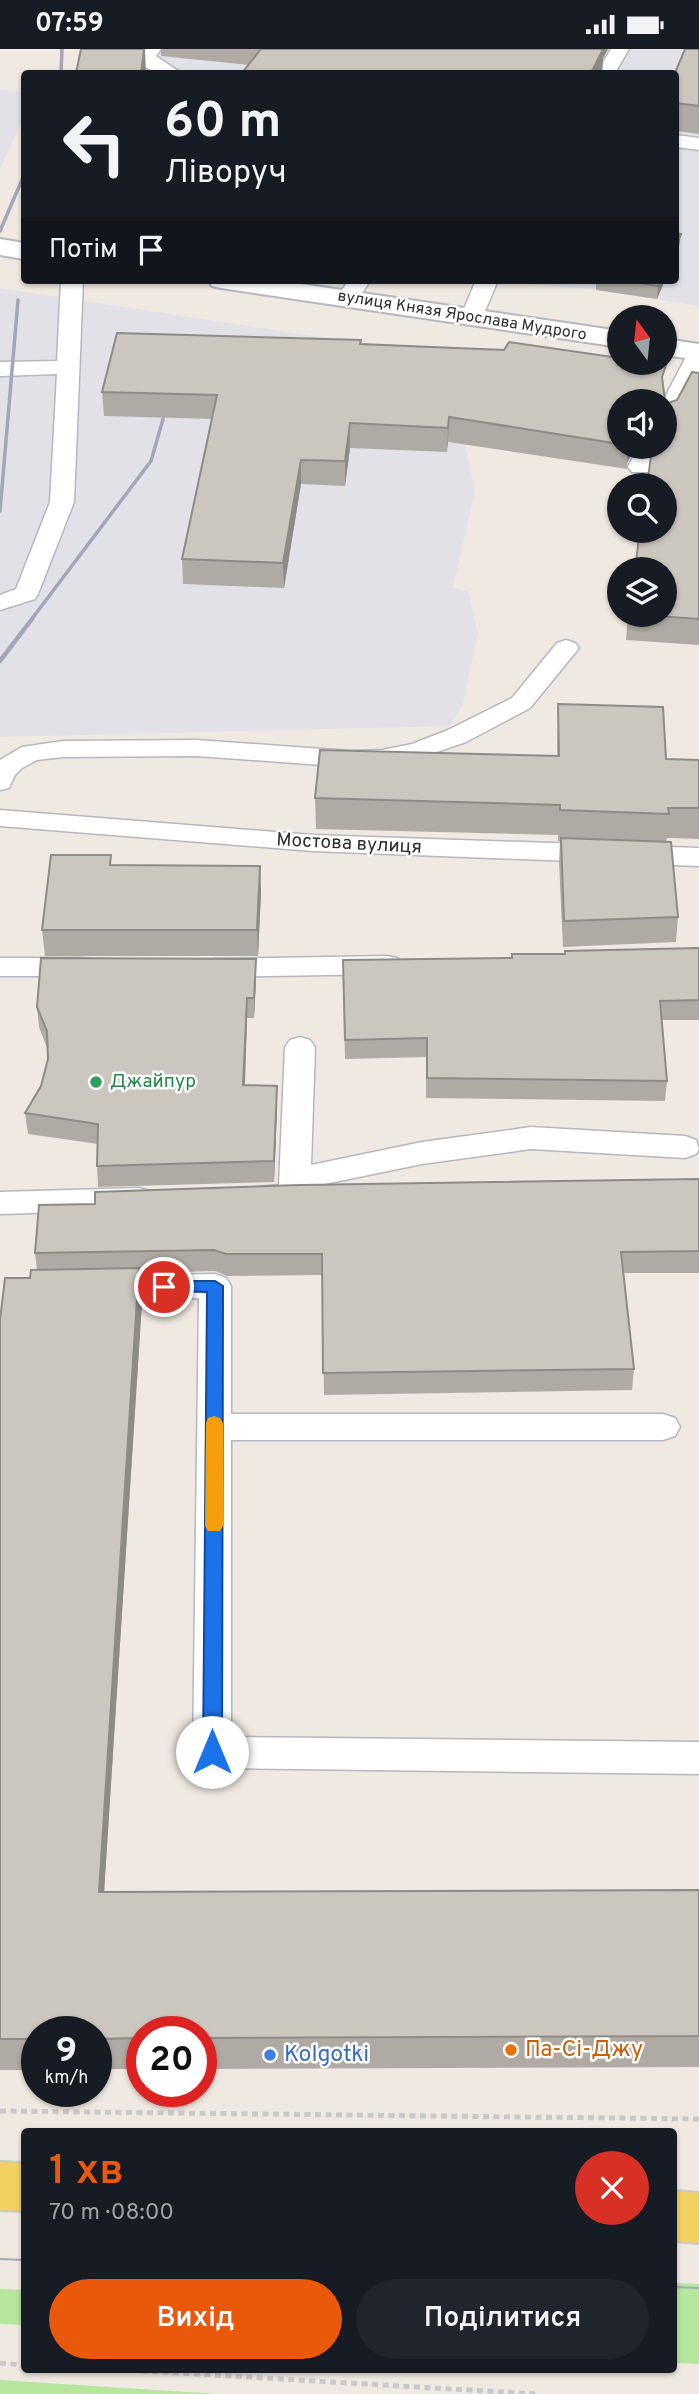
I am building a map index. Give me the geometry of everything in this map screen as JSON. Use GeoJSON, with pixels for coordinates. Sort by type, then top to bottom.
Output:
{"type":"FeatureCollection","features":[{"type":"Feature","properties":{"kind":"main road"},"geometry":{"type":"LineString","coordinates":[[0,247],[21,250]]}},
{"type":"Feature","properties":{"kind":"main road","name":"вулиця Князя Ярослава Мудрого"},"geometry":{"type":"LineString","coordinates":[[280,284],[354,289],[472,316],[607,337]]}},
{"type":"Feature","properties":{"kind":"main road"},"geometry":{"type":"LineString","coordinates":[[677,349],[699,352]]}},
{"type":"Feature","properties":{"kind":"main road"},"geometry":{"type":"LineString","coordinates":[[0,2186],[21,2187]]}},
{"type":"Feature","properties":{"kind":"main road"},"geometry":{"type":"LineString","coordinates":[[677,2216],[699,2218]]}},
{"type":"Feature","properties":{"kind":"lane"},"geometry":{"type":"LineString","coordinates":[[152,49],[144,57],[167,70]]}},
{"type":"Feature","properties":{"kind":"lane"},"geometry":{"type":"LineString","coordinates":[[608,70],[620,49]]}},
{"type":"Feature","properties":{"kind":"lane"},"geometry":{"type":"LineString","coordinates":[[679,141],[699,144]]}},
{"type":"Feature","properties":{"kind":"lane"},"geometry":{"type":"LineString","coordinates":[[0,603],[26,594],[62,502],[72,284]]}},
{"type":"Feature","properties":{"kind":"lane"},"geometry":{"type":"LineString","coordinates":[[472,316],[485,284]]}},
{"type":"Feature","properties":{"kind":"lane"},"geometry":{"type":"LineString","coordinates":[[677,395],[699,352]]}},
{"type":"Feature","properties":{"kind":"lane"},"geometry":{"type":"LineString","coordinates":[[0,369],[69,367]]}},
{"type":"Feature","properties":{"kind":"lane"},"geometry":{"type":"LineString","coordinates":[[640,467],[644,459]]}},
{"type":"Feature","properties":{"kind":"lane"},"geometry":{"type":"LineString","coordinates":[[0,782],[2,773],[13,762],[31,753],[63,749],[197,748],[350,759],[383,758],[419,750],[457,736],[520,703],[566,648]]}},
{"type":"Feature","properties":{"kind":"lane","name":"Мостова вулиця"},"geometry":{"type":"LineString","coordinates":[[0,818],[313,843],[699,856]]}},
{"type":"Feature","properties":{"kind":"lane"},"geometry":{"type":"LineString","coordinates":[[189,968],[409,964]]}},
{"type":"Feature","properties":{"kind":"lane"},"geometry":{"type":"LineString","coordinates":[[0,967],[108,967]]}},
{"type":"Feature","properties":{"kind":"lane"},"geometry":{"type":"LineString","coordinates":[[238,1197],[294,1195],[300,1048]]}},
{"type":"Feature","properties":{"kind":"lane"},"geometry":{"type":"LineString","coordinates":[[294,1175],[318,1176],[422,1153],[531,1138],[685,1147]]}},
{"type":"Feature","properties":{"kind":"lane"},"geometry":{"type":"LineString","coordinates":[[0,1203],[168,1199]]}},
{"type":"Feature","properties":{"kind":"lane"},"geometry":{"type":"LineString","coordinates":[[67,1289],[215,1286],[212,1752],[699,1758]]}},
{"type":"Feature","properties":{"kind":"lane"},"geometry":{"type":"LineString","coordinates":[[214,1427],[663,1427]]}},
{"type":"Feature","properties":{"kind":"path"},"geometry":{"type":"LineString","coordinates":[[0,2111],[699,2119]]}},
{"type":"Feature","properties":{"kind":"path"},"geometry":{"type":"LineString","coordinates":[[0,2363],[21,2365]]}},
{"type":"Feature","properties":{"kind":"path"},"geometry":{"type":"LineString","coordinates":[[178,2373],[537,2394]]}},
{"type":"Feature","properties":{"kind":"shaded area"},"geometry":{"type":"Polygon","coordinates":[[[81,49],[699,49],[699,306],[596,290],[531,284],[679,284],[679,70],[82,70],[81,49]]]}},
{"type":"Feature","properties":{"kind":"shaded area"},"geometry":{"type":"Polygon","coordinates":[[[0,89],[21,92],[21,124],[0,169],[0,89]]]}},
{"type":"Feature","properties":{"kind":"shaded area"},"geometry":{"type":"Polygon","coordinates":[[[0,288],[508,366],[465,444],[475,491],[453,588],[468,591],[478,633],[463,704],[450,726],[0,737],[0,288]]]}},
{"type":"Feature","properties":{"kind":"green space"},"geometry":{"type":"Polygon","coordinates":[[[677,2283],[699,2284],[699,2364],[677,2363],[677,2283]]]}},
{"type":"Feature","properties":{"kind":"green space"},"geometry":{"type":"Polygon","coordinates":[[[0,2289],[21,2290],[21,2325],[0,2324],[0,2289]]]}},
{"type":"Feature","properties":{"kind":"green space"},"geometry":{"type":"Polygon","coordinates":[[[0,2380],[218,2394],[0,2394],[0,2380]]]}},
{"type":"Feature","properties":{"kind":"building"},"geometry":{"type":"Polygon","coordinates":[[[81,49],[144,49],[141,70],[77,70],[81,49]]]}},
{"type":"Feature","properties":{"kind":"building"},"geometry":{"type":"Polygon","coordinates":[[[261,49],[603,49],[592,70],[244,70],[261,49]]]}},
{"type":"Feature","properties":{"kind":"building"},"geometry":{"type":"Polygon","coordinates":[[[685,49],[699,49],[699,106],[679,103],[679,70],[676,70],[685,49]]]}},
{"type":"Feature","properties":{"kind":"building"},"geometry":{"type":"Polygon","coordinates":[[[117,333],[361,340],[360,344],[504,350],[509,342],[607,356],[607,375],[663,375],[664,389],[607,389],[607,442],[449,417],[448,428],[350,423],[345,461],[301,460],[283,563],[182,559],[217,395],[102,392],[117,333]]]}},
{"type":"Feature","properties":{"kind":"building"},"geometry":{"type":"Polygon","coordinates":[[[692,372],[699,373],[699,619],[677,617],[677,557],[637,557],[638,543],[677,543],[677,473],[649,473],[651,459],[677,459],[677,400],[692,372]]]}},
{"type":"Feature","properties":{"kind":"building"},"geometry":{"type":"Polygon","coordinates":[[[558,704],[663,707],[666,759],[699,760],[699,808],[668,808],[669,814],[560,810],[560,805],[315,798],[320,750],[559,756],[558,704]]]}},
{"type":"Feature","properties":{"kind":"building"},"geometry":{"type":"Polygon","coordinates":[[[561,838],[671,842],[678,917],[564,921],[561,838]]]}},
{"type":"Feature","properties":{"kind":"building"},"geometry":{"type":"Polygon","coordinates":[[[51,855],[111,855],[110,865],[260,866],[257,930],[42,930],[51,855]]]}},
{"type":"Feature","properties":{"kind":"building"},"geometry":{"type":"Polygon","coordinates":[[[699,948],[699,1000],[660,1001],[667,1081],[427,1078],[427,1038],[345,1040],[343,960],[512,958],[512,954],[565,954],[565,951],[699,948]]]}},
{"type":"Feature","properties":{"kind":"building"},"geometry":{"type":"Polygon","coordinates":[[[41,958],[256,959],[254,998],[247,998],[243,1085],[277,1086],[274,1161],[97,1166],[98,1124],[25,1113],[41,1086],[48,1059],[47,1031],[37,1007],[41,958]]]}},
{"type":"Feature","properties":{"kind":"building"},"geometry":{"type":"Polygon","coordinates":[[[699,1179],[699,1251],[621,1252],[634,1369],[323,1373],[322,1254],[226,1254],[214,1250],[35,1253],[39,1205],[95,1204],[95,1192],[300,1185],[699,1179]]]}},
{"type":"Feature","properties":{"kind":"building"},"geometry":{"type":"Polygon","coordinates":[[[139,1268],[99,1892],[699,1890],[699,2036],[217,2038],[217,2016],[126,2016],[126,2038],[112,2039],[112,2016],[21,2016],[21,2039],[0,2039],[0,1320],[5,1278],[30,1278],[31,1270],[139,1268]]]}},
{"type":"Feature","properties":{"kind":"tram line"},"geometry":{"type":"LineString","coordinates":[[0,2259],[21,2260]]}},
{"type":"Feature","properties":{"kind":"tram line"},"geometry":{"type":"LineString","coordinates":[[677,2287],[699,2288]]}},
{"type":"Feature","properties":{"kind":"railway"},"geometry":{"type":"LineString","coordinates":[[61,70],[62,49]]}},
{"type":"Feature","properties":{"kind":"railway"},"geometry":{"type":"LineString","coordinates":[[0,231],[21,182]]}},
{"type":"Feature","properties":{"kind":"railway"},"geometry":{"type":"LineString","coordinates":[[0,511],[18,300]]}},
{"type":"Feature","properties":{"kind":"railway"},"geometry":{"type":"LineString","coordinates":[[31,620],[151,461],[163,419]]}},
{"type":"Feature","properties":{"kind":"railway"},"geometry":{"type":"LineString","coordinates":[[0,661],[32,619]]}},
{"type":"Feature","properties":{"kind":"slow traffic"},"geometry":{"type":"LineString","coordinates":[[214,1423],[214,1526]]}},
{"type":"Feature","properties":{"kind":"place","name":"Джайпур"},"geometry":{"type":"Point","coordinates":[96,1082]}},
{"type":"Feature","properties":{"kind":"place","name":"Па-Сі-Джу"},"geometry":{"type":"Point","coordinates":[511,2050]}},
{"type":"Feature","properties":{"kind":"place","name":"Kolgotki"},"geometry":{"type":"Point","coordinates":[270,2055]}},
{"type":"Feature","properties":{"kind":"route"},"geometry":{"type":"LineString","coordinates":[[164,1287],[215,1286],[212,1752]]}}]}
